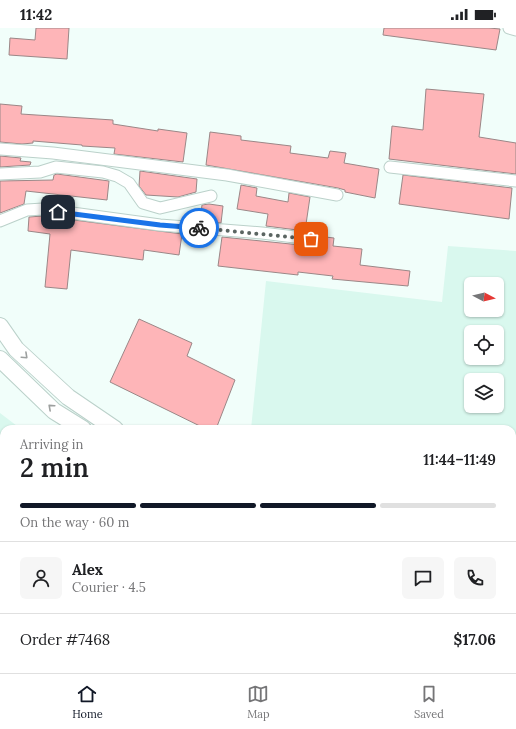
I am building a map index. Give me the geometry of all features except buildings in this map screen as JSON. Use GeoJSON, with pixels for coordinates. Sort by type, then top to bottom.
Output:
{"type":"FeatureCollection","features":[{"type":"Feature","properties":{"kind":"main road"},"geometry":{"type":"LineString","coordinates":[[0,326],[16,349],[68,397],[109,425]]}},
{"type":"Feature","properties":{"kind":"main road"},"geometry":{"type":"LineString","coordinates":[[0,359],[54,411],[77,425]]}},
{"type":"Feature","properties":{"kind":"street"},"geometry":{"type":"LineString","coordinates":[[509,28],[516,30]]}},
{"type":"Feature","properties":{"kind":"street"},"geometry":{"type":"LineString","coordinates":[[0,149],[227,174],[337,195]]}},
{"type":"Feature","properties":{"kind":"street"},"geometry":{"type":"LineString","coordinates":[[390,166],[516,181]]}},
{"type":"Feature","properties":{"kind":"street"},"geometry":{"type":"LineString","coordinates":[[0,174],[40,172],[56,168],[103,172],[117,176],[129,184],[143,203],[160,208],[210,196]]}},
{"type":"Feature","properties":{"kind":"street"},"geometry":{"type":"LineString","coordinates":[[0,221],[27,210],[43,210],[160,225],[262,233],[311,239]]}},
{"type":"Feature","properties":{"kind":"shaded area"},"geometry":{"type":"Polygon","coordinates":[[[448,246],[516,251],[516,425],[251,425],[266,281],[442,302],[448,246]]]}},
{"type":"Feature","properties":{"kind":"shaded area"},"geometry":{"type":"Polygon","coordinates":[[[0,413],[16,425],[0,425],[0,413]]]}},
{"type":"Feature","properties":{"kind":"way so far"},"geometry":{"type":"LineString","coordinates":[[199,228],[311,239]]}},
{"type":"Feature","properties":{"kind":"route"},"geometry":{"type":"LineString","coordinates":[[58,212],[160,225],[199,228]]}}]}
